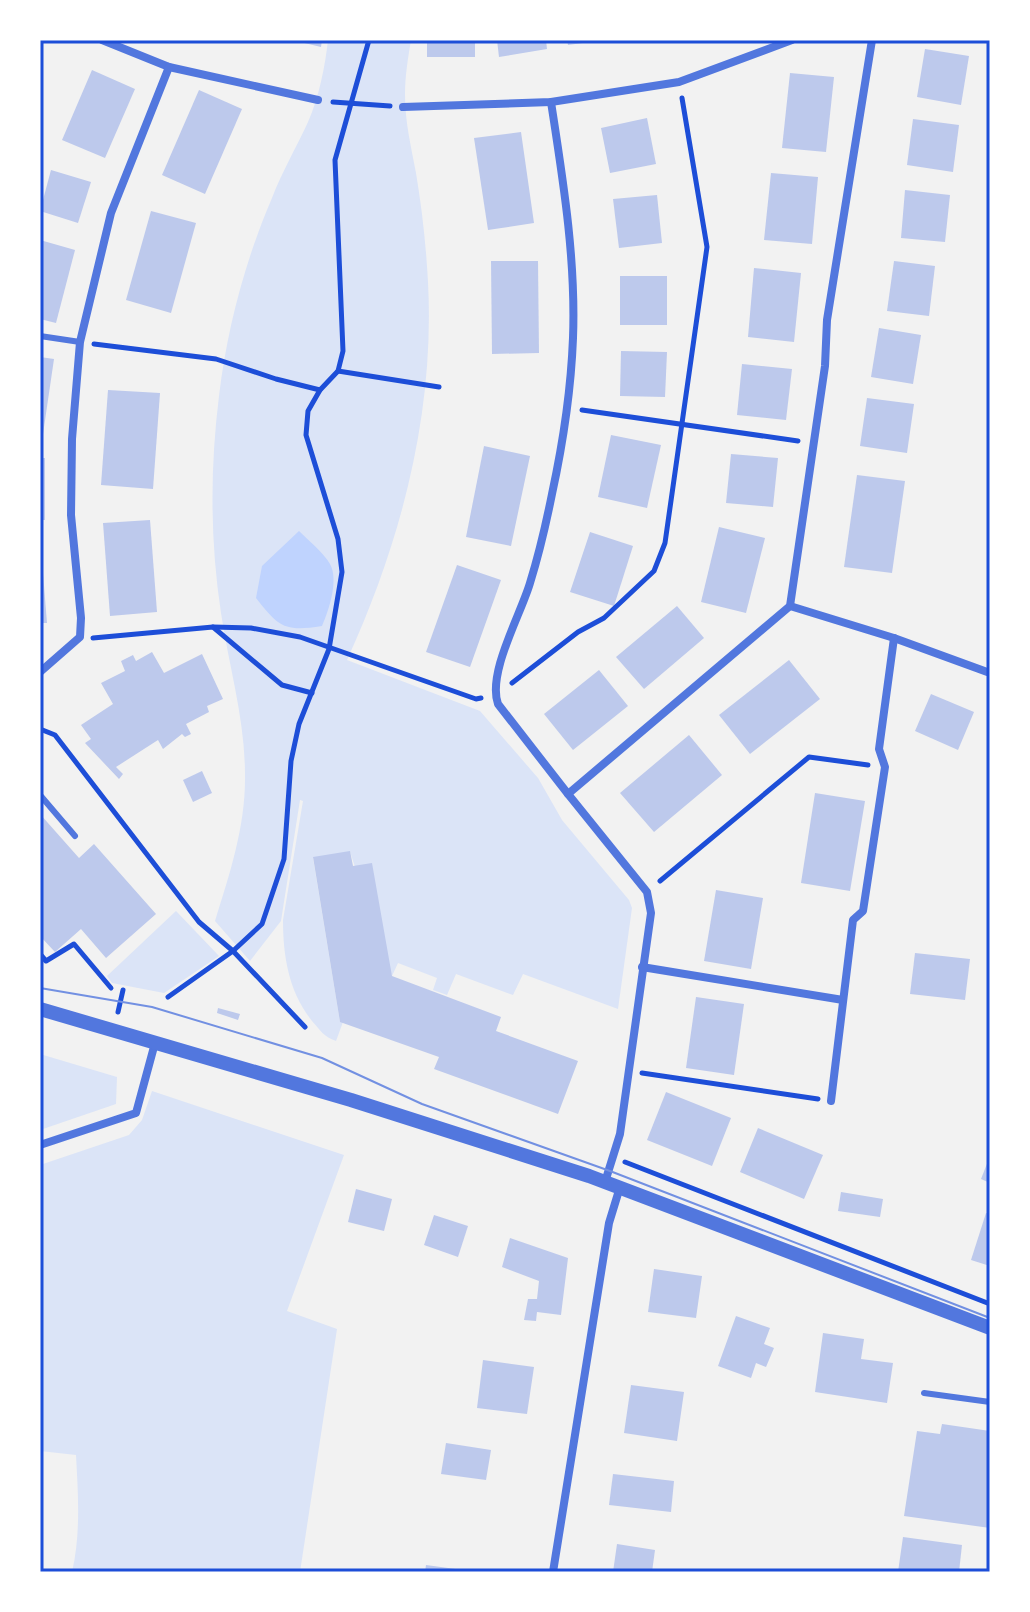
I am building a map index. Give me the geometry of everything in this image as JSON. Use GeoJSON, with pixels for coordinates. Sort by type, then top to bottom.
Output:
{"type":"FeatureCollection","features":[{"type":"Feature","properties":{"kind":"street"},"geometry":{"type":"LineString","coordinates":[[102,40],[169,67],[318,100]]}},
{"type":"Feature","properties":{"kind":"street"},"geometry":{"type":"LineString","coordinates":[[403,107],[551,102],[679,82],[792,40]]}},
{"type":"Feature","properties":{"kind":"street"},"geometry":{"type":"LineString","coordinates":[[568,794],[790,606],[825,366],[827,320],[872,40]]}},
{"type":"Feature","properties":{"kind":"street"},"geometry":{"type":"LineString","coordinates":[[40,672],[80,637],[71,515],[72,439],[80,342],[111,213],[169,67]]}},
{"type":"Feature","properties":{"kind":"street"},"geometry":{"type":"LineString","coordinates":[[551,102],[564,191],[572,290],[573,337],[568,408],[552,495],[530,583],[497,676],[495,694],[498,704],[647,892],[651,913],[629,1071],[614,1158],[605,1182]]}},
{"type":"Feature","properties":{"kind":"street"},"geometry":{"type":"LineString","coordinates":[[790,606],[894,638],[990,673]]}},
{"type":"Feature","properties":{"kind":"street"},"geometry":{"type":"LineString","coordinates":[[831,1101],[853,920],[863,911],[885,767],[879,749],[894,638]]}},
{"type":"Feature","properties":{"kind":"street"},"geometry":{"type":"LineString","coordinates":[[642,967],[843,1000]]}},
{"type":"Feature","properties":{"kind":"street"},"geometry":{"type":"LineString","coordinates":[[40,1009],[409,1118],[620,1187],[990,1328]]}},
{"type":"Feature","properties":{"kind":"street"},"geometry":{"type":"LineString","coordinates":[[40,1145],[136,1113],[155,1043]]}},
{"type":"Feature","properties":{"kind":"street"},"geometry":{"type":"LineString","coordinates":[[553,1572],[609,1223],[620,1187]]}},
{"type":"Feature","properties":{"kind":"lane"},"geometry":{"type":"LineString","coordinates":[[40,336],[80,342]]}},
{"type":"Feature","properties":{"kind":"lane"},"geometry":{"type":"LineString","coordinates":[[40,795],[75,836]]}},
{"type":"Feature","properties":{"kind":"lane"},"geometry":{"type":"LineString","coordinates":[[924,1393],[990,1402]]}},
{"type":"Feature","properties":{"kind":"path"},"geometry":{"type":"LineString","coordinates":[[168,997],[233,951],[262,924],[284,859],[291,761],[299,724],[329,649],[342,572],[338,539],[306,435],[308,411],[320,390],[338,371],[343,351],[335,160],[369,40]]}},
{"type":"Feature","properties":{"kind":"path"},"geometry":{"type":"LineString","coordinates":[[80,637],[105,638],[213,627],[251,628],[300,637],[476,699],[495,694],[578,632],[604,618],[654,571],[665,543],[683,425],[707,247],[679,82]]}},
{"type":"Feature","properties":{"kind":"path"},"geometry":{"type":"LineString","coordinates":[[318,100],[403,107]]}},
{"type":"Feature","properties":{"kind":"path"},"geometry":{"type":"LineString","coordinates":[[80,342],[216,359],[320,390]]}},
{"type":"Feature","properties":{"kind":"path"},"geometry":{"type":"LineString","coordinates":[[338,371],[439,387]]}},
{"type":"Feature","properties":{"kind":"path"},"geometry":{"type":"LineString","coordinates":[[568,408],[815,443]]}},
{"type":"Feature","properties":{"kind":"path"},"geometry":{"type":"LineString","coordinates":[[213,627],[282,685],[312,693]]}},
{"type":"Feature","properties":{"kind":"path"},"geometry":{"type":"LineString","coordinates":[[40,729],[55,735],[199,922],[233,951],[305,1027]]}},
{"type":"Feature","properties":{"kind":"path"},"geometry":{"type":"LineString","coordinates":[[647,892],[809,757],[885,767]]}},
{"type":"Feature","properties":{"kind":"path"},"geometry":{"type":"LineString","coordinates":[[40,954],[46,961],[74,944],[111,988]]}},
{"type":"Feature","properties":{"kind":"path"},"geometry":{"type":"LineString","coordinates":[[629,1071],[831,1101]]}},
{"type":"Feature","properties":{"kind":"path"},"geometry":{"type":"LineString","coordinates":[[614,1158],[990,1304]]}},
{"type":"Feature","properties":{"kind":"shaded area"},"geometry":{"type":"Polygon","coordinates":[[[328,40],[411,40],[405,105],[422,214],[428,282],[426,380],[410,476],[383,570],[347,660],[480,711],[538,778],[562,820],[629,900],[632,908],[618,1009],[523,974],[513,995],[456,974],[447,995],[433,990],[437,978],[398,963],[392,976],[350,852],[313,858],[340,1022],[343,1022],[336,1041],[328,1037],[312,1021],[298,998],[284,947],[283,920],[303,801],[300,800],[281,921],[250,961],[215,921],[240,830],[245,793],[242,733],[221,613],[213,532],[214,450],[219,396],[232,321],[245,271],[276,188],[312,112],[328,40]]]}},
{"type":"Feature","properties":{"kind":"shaded area"},"geometry":{"type":"Polygon","coordinates":[[[176,911],[219,956],[164,993],[112,983],[107,976],[176,911]]]}},
{"type":"Feature","properties":{"kind":"shaded area"},"geometry":{"type":"Polygon","coordinates":[[[40,1054],[117,1077],[116,1104],[40,1130],[40,1054]]]}},
{"type":"Feature","properties":{"kind":"shaded area"},"geometry":{"type":"Polygon","coordinates":[[[152,1091],[344,1155],[287,1311],[337,1329],[300,1572],[72,1572],[78,1528],[76,1455],[40,1451],[40,1165],[129,1135],[142,1120],[152,1091]]]}},
{"type":"Feature","properties":{"kind":"water"},"geometry":{"type":"Polygon","coordinates":[[[299,531],[324,555],[333,571],[332,595],[322,626],[299,628],[283,625],[256,598],[262,566],[299,531]]]}},
{"type":"Feature","properties":{"kind":"building"},"geometry":{"type":"Polygon","coordinates":[[[292,40],[322,40],[321,47],[292,40]]]}},
{"type":"Feature","properties":{"kind":"building"},"geometry":{"type":"Polygon","coordinates":[[[427,40],[475,40],[475,57],[427,57],[427,40]]]}},
{"type":"Feature","properties":{"kind":"building"},"geometry":{"type":"Polygon","coordinates":[[[497,40],[546,40],[547,49],[499,57],[497,40]]]}},
{"type":"Feature","properties":{"kind":"building"},"geometry":{"type":"Polygon","coordinates":[[[567,40],[590,40],[590,42],[568,45],[567,40]]]}},
{"type":"Feature","properties":{"kind":"building"},"geometry":{"type":"Polygon","coordinates":[[[925,49],[969,56],[961,105],[917,97],[925,49]]]}},
{"type":"Feature","properties":{"kind":"building"},"geometry":{"type":"Polygon","coordinates":[[[92,70],[135,89],[105,158],[62,140],[92,70]]]}},
{"type":"Feature","properties":{"kind":"building"},"geometry":{"type":"Polygon","coordinates":[[[790,73],[834,77],[826,152],[782,148],[790,73]]]}},
{"type":"Feature","properties":{"kind":"building"},"geometry":{"type":"Polygon","coordinates":[[[199,90],[242,109],[205,194],[162,175],[199,90]]]}},
{"type":"Feature","properties":{"kind":"building"},"geometry":{"type":"Polygon","coordinates":[[[647,118],[656,164],[610,173],[601,128],[647,118]]]}},
{"type":"Feature","properties":{"kind":"building"},"geometry":{"type":"Polygon","coordinates":[[[913,119],[959,125],[953,172],[907,165],[913,119]]]}},
{"type":"Feature","properties":{"kind":"building"},"geometry":{"type":"Polygon","coordinates":[[[521,132],[534,223],[488,230],[474,138],[521,132]]]}},
{"type":"Feature","properties":{"kind":"building"},"geometry":{"type":"Polygon","coordinates":[[[51,170],[91,182],[78,223],[40,211],[51,170]]]}},
{"type":"Feature","properties":{"kind":"building"},"geometry":{"type":"Polygon","coordinates":[[[771,173],[818,177],[812,244],[764,240],[771,173]]]}},
{"type":"Feature","properties":{"kind":"building"},"geometry":{"type":"Polygon","coordinates":[[[905,190],[950,195],[945,242],[901,238],[905,190]]]}},
{"type":"Feature","properties":{"kind":"building"},"geometry":{"type":"Polygon","coordinates":[[[657,195],[662,243],[619,248],[613,199],[657,195]]]}},
{"type":"Feature","properties":{"kind":"building"},"geometry":{"type":"Polygon","coordinates":[[[151,211],[196,223],[171,313],[126,300],[151,211]]]}},
{"type":"Feature","properties":{"kind":"building"},"geometry":{"type":"Polygon","coordinates":[[[40,240],[75,250],[56,323],[40,319],[40,240]]]}},
{"type":"Feature","properties":{"kind":"building"},"geometry":{"type":"Polygon","coordinates":[[[491,261],[538,261],[539,353],[492,354],[491,261]]]}},
{"type":"Feature","properties":{"kind":"building"},"geometry":{"type":"Polygon","coordinates":[[[894,261],[935,266],[929,316],[887,311],[894,261]]]}},
{"type":"Feature","properties":{"kind":"building"},"geometry":{"type":"Polygon","coordinates":[[[754,268],[801,273],[794,342],[748,337],[754,268]]]}},
{"type":"Feature","properties":{"kind":"building"},"geometry":{"type":"Polygon","coordinates":[[[620,276],[667,276],[667,325],[620,325],[620,276]]]}},
{"type":"Feature","properties":{"kind":"building"},"geometry":{"type":"Polygon","coordinates":[[[879,328],[921,335],[913,384],[871,377],[879,328]]]}},
{"type":"Feature","properties":{"kind":"building"},"geometry":{"type":"Polygon","coordinates":[[[621,351],[667,352],[665,397],[620,396],[621,351]]]}},
{"type":"Feature","properties":{"kind":"building"},"geometry":{"type":"Polygon","coordinates":[[[40,357],[54,359],[43,434],[40,433],[40,357]]]}},
{"type":"Feature","properties":{"kind":"building"},"geometry":{"type":"Polygon","coordinates":[[[742,364],[792,369],[786,420],[737,415],[742,364]]]}},
{"type":"Feature","properties":{"kind":"building"},"geometry":{"type":"Polygon","coordinates":[[[108,390],[160,393],[153,489],[101,485],[108,390]]]}},
{"type":"Feature","properties":{"kind":"building"},"geometry":{"type":"Polygon","coordinates":[[[867,398],[914,404],[907,453],[860,446],[867,398]]]}},
{"type":"Feature","properties":{"kind":"building"},"geometry":{"type":"Polygon","coordinates":[[[611,435],[661,445],[647,508],[598,497],[611,435]]]}},
{"type":"Feature","properties":{"kind":"building"},"geometry":{"type":"Polygon","coordinates":[[[484,446],[530,456],[511,546],[466,537],[484,446]]]}},
{"type":"Feature","properties":{"kind":"building"},"geometry":{"type":"Polygon","coordinates":[[[731,454],[778,458],[773,507],[726,503],[731,454]]]}},
{"type":"Feature","properties":{"kind":"building"},"geometry":{"type":"Polygon","coordinates":[[[40,458],[45,458],[45,520],[40,520],[40,458]]]}},
{"type":"Feature","properties":{"kind":"building"},"geometry":{"type":"Polygon","coordinates":[[[857,475],[905,481],[892,573],[844,567],[857,475]]]}},
{"type":"Feature","properties":{"kind":"building"},"geometry":{"type":"Polygon","coordinates":[[[150,520],[157,612],[110,616],[103,523],[150,520]]]}},
{"type":"Feature","properties":{"kind":"building"},"geometry":{"type":"Polygon","coordinates":[[[719,527],[765,538],[746,613],[701,602],[719,527]]]}},
{"type":"Feature","properties":{"kind":"building"},"geometry":{"type":"Polygon","coordinates":[[[590,532],[633,546],[614,606],[570,592],[590,532]]]}},
{"type":"Feature","properties":{"kind":"building"},"geometry":{"type":"Polygon","coordinates":[[[42,561],[47,623],[40,623],[42,561]]]}},
{"type":"Feature","properties":{"kind":"building"},"geometry":{"type":"Polygon","coordinates":[[[457,565],[501,580],[470,667],[426,652],[457,565]]]}},
{"type":"Feature","properties":{"kind":"building"},"geometry":{"type":"Polygon","coordinates":[[[677,606],[704,638],[644,689],[616,657],[677,606]]]}},
{"type":"Feature","properties":{"kind":"building"},"geometry":{"type":"Polygon","coordinates":[[[152,652],[164,673],[202,654],[223,699],[207,706],[209,712],[186,724],[191,734],[185,737],[182,734],[163,749],[158,740],[116,767],[123,774],[119,779],[85,743],[91,739],[81,725],[113,704],[101,683],[125,671],[121,661],[133,655],[136,661],[152,652]]]}},
{"type":"Feature","properties":{"kind":"building"},"geometry":{"type":"Polygon","coordinates":[[[789,660],[820,699],[750,754],[719,715],[789,660]]]}},
{"type":"Feature","properties":{"kind":"building"},"geometry":{"type":"Polygon","coordinates":[[[599,670],[628,706],[573,750],[544,714],[599,670]]]}},
{"type":"Feature","properties":{"kind":"building"},"geometry":{"type":"Polygon","coordinates":[[[931,694],[974,712],[958,750],[915,731],[931,694]]]}},
{"type":"Feature","properties":{"kind":"building"},"geometry":{"type":"Polygon","coordinates":[[[689,735],[722,775],[654,832],[620,793],[689,735]]]}},
{"type":"Feature","properties":{"kind":"building"},"geometry":{"type":"Polygon","coordinates":[[[202,771],[212,793],[193,802],[183,780],[202,771]]]}},
{"type":"Feature","properties":{"kind":"building"},"geometry":{"type":"Polygon","coordinates":[[[815,793],[865,801],[850,891],[801,883],[815,793]]]}},
{"type":"Feature","properties":{"kind":"building"},"geometry":{"type":"Polygon","coordinates":[[[40,814],[79,858],[94,844],[156,914],[106,958],[81,929],[55,952],[40,936],[40,814]]]}},
{"type":"Feature","properties":{"kind":"building"},"geometry":{"type":"Polygon","coordinates":[[[350,851],[353,866],[372,863],[392,976],[501,1017],[496,1031],[578,1061],[558,1114],[434,1069],[439,1057],[340,1022],[313,857],[350,851]]]}},
{"type":"Feature","properties":{"kind":"building"},"geometry":{"type":"Polygon","coordinates":[[[716,890],[763,898],[751,969],[704,961],[716,890]]]}},
{"type":"Feature","properties":{"kind":"building"},"geometry":{"type":"Polygon","coordinates":[[[915,953],[970,959],[965,1000],[910,994],[915,953]]]}},
{"type":"Feature","properties":{"kind":"building"},"geometry":{"type":"Polygon","coordinates":[[[696,997],[744,1004],[734,1075],[686,1068],[696,997]]]}},
{"type":"Feature","properties":{"kind":"building"},"geometry":{"type":"Polygon","coordinates":[[[218,1008],[240,1014],[238,1020],[217,1013],[218,1008]]]}},
{"type":"Feature","properties":{"kind":"building"},"geometry":{"type":"Polygon","coordinates":[[[666,1092],[731,1118],[712,1166],[647,1140],[666,1092]]]}},
{"type":"Feature","properties":{"kind":"building"},"geometry":{"type":"Polygon","coordinates":[[[758,1128],[823,1155],[804,1199],[740,1172],[758,1128]]]}},
{"type":"Feature","properties":{"kind":"building"},"geometry":{"type":"Polygon","coordinates":[[[990,1156],[990,1183],[981,1179],[990,1156]]]}},
{"type":"Feature","properties":{"kind":"building"},"geometry":{"type":"Polygon","coordinates":[[[356,1189],[392,1199],[384,1231],[348,1222],[356,1189]]]}},
{"type":"Feature","properties":{"kind":"building"},"geometry":{"type":"Polygon","coordinates":[[[841,1192],[883,1199],[880,1217],[838,1211],[841,1192]]]}},
{"type":"Feature","properties":{"kind":"building"},"geometry":{"type":"Polygon","coordinates":[[[986,1213],[990,1214],[990,1266],[971,1260],[986,1213]]]}},
{"type":"Feature","properties":{"kind":"building"},"geometry":{"type":"Polygon","coordinates":[[[434,1215],[468,1226],[458,1257],[424,1245],[434,1215]]]}},
{"type":"Feature","properties":{"kind":"building"},"geometry":{"type":"Polygon","coordinates":[[[510,1238],[568,1258],[561,1315],[537,1312],[536,1321],[524,1320],[528,1299],[537,1299],[539,1281],[502,1267],[510,1238]]]}},
{"type":"Feature","properties":{"kind":"building"},"geometry":{"type":"Polygon","coordinates":[[[654,1269],[702,1276],[696,1318],[648,1312],[654,1269]]]}},
{"type":"Feature","properties":{"kind":"building"},"geometry":{"type":"Polygon","coordinates":[[[736,1316],[770,1328],[764,1344],[774,1348],[766,1367],[756,1363],[751,1378],[718,1366],[736,1316]]]}},
{"type":"Feature","properties":{"kind":"building"},"geometry":{"type":"Polygon","coordinates":[[[823,1333],[864,1339],[861,1359],[893,1363],[887,1403],[815,1392],[823,1333]]]}},
{"type":"Feature","properties":{"kind":"building"},"geometry":{"type":"Polygon","coordinates":[[[483,1360],[534,1367],[527,1414],[477,1408],[483,1360]]]}},
{"type":"Feature","properties":{"kind":"building"},"geometry":{"type":"Polygon","coordinates":[[[631,1385],[684,1392],[677,1441],[624,1433],[631,1385]]]}},
{"type":"Feature","properties":{"kind":"building"},"geometry":{"type":"Polygon","coordinates":[[[942,1424],[990,1431],[990,1528],[904,1516],[917,1431],[940,1434],[942,1424]]]}},
{"type":"Feature","properties":{"kind":"building"},"geometry":{"type":"Polygon","coordinates":[[[446,1443],[491,1450],[486,1480],[441,1474],[446,1443]]]}},
{"type":"Feature","properties":{"kind":"building"},"geometry":{"type":"Polygon","coordinates":[[[613,1474],[674,1481],[671,1512],[609,1505],[613,1474]]]}},
{"type":"Feature","properties":{"kind":"building"},"geometry":{"type":"Polygon","coordinates":[[[903,1537],[962,1545],[959,1572],[898,1572],[903,1537]]]}},
{"type":"Feature","properties":{"kind":"building"},"geometry":{"type":"Polygon","coordinates":[[[617,1544],[655,1550],[652,1572],[613,1572],[617,1544]]]}},
{"type":"Feature","properties":{"kind":"building"},"geometry":{"type":"Polygon","coordinates":[[[426,1565],[463,1570],[463,1572],[425,1572],[426,1565]]]}},
{"type":"Feature","properties":{"kind":"tram line"},"geometry":{"type":"LineString","coordinates":[[40,988],[152,1007],[322,1058],[422,1104],[610,1171],[990,1318]]}}]}
